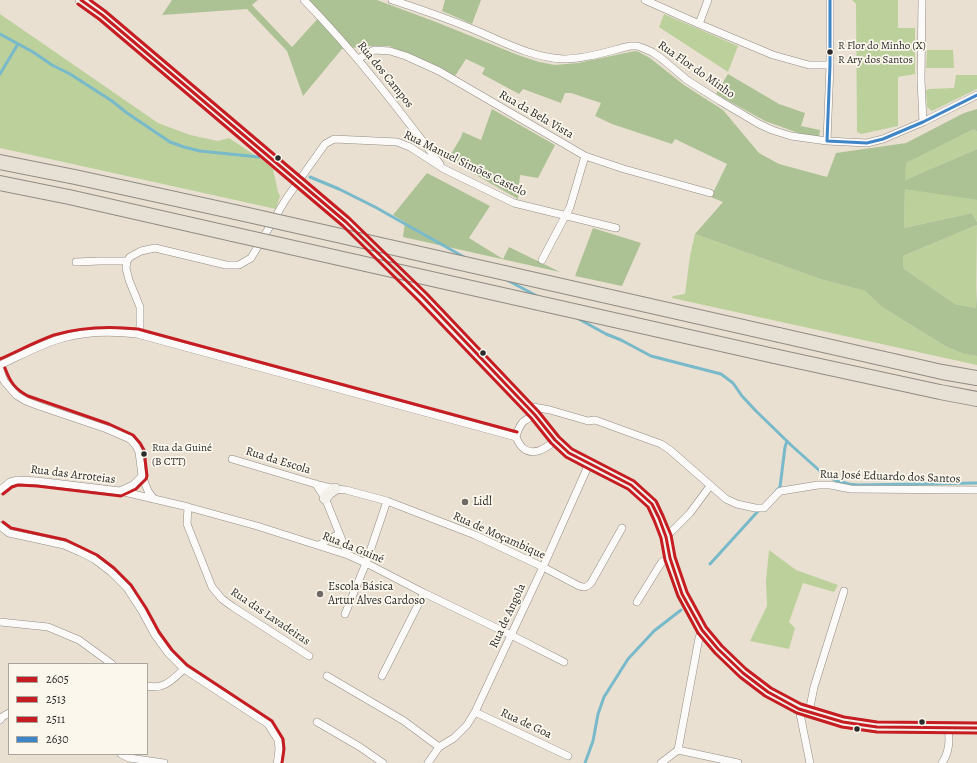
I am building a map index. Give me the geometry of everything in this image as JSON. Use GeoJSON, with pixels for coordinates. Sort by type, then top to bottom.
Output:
{"type":"FeatureCollection","features":[{"type":"Feature","properties":{"kind":"highway"},"geometry":{"type":"LineString","coordinates":[[0,162],[83,178],[942,372],[977,378]]}},
{"type":"Feature","properties":{"kind":"highway"},"geometry":{"type":"LineString","coordinates":[[0,183],[69,197],[932,391],[977,399]]}},
{"type":"Feature","properties":{"kind":"main road"},"geometry":{"type":"LineString","coordinates":[[81,0],[102,15],[346,222],[423,297],[535,415],[555,440],[570,453],[631,485],[652,504],[666,537],[670,558],[682,594],[702,630],[718,649],[743,673],[768,692],[804,711],[843,722],[877,727],[977,728]]}},
{"type":"Feature","properties":{"kind":"main road"},"geometry":{"type":"LineString","coordinates":[[325,498],[335,489]]}},
{"type":"Feature","properties":{"kind":"street","name":"Rua dos Campos"},"geometry":{"type":"LineString","coordinates":[[304,0],[358,59],[402,113],[444,169]]}},
{"type":"Feature","properties":{"kind":"street","name":"Rua Flor do Minho"},"geometry":{"type":"LineString","coordinates":[[392,0],[439,16],[532,53],[556,58],[565,59],[583,57],[630,46],[643,48],[661,58],[687,80],[726,105],[759,124],[791,136],[827,141],[867,143],[883,139],[922,122],[977,95]]}},
{"type":"Feature","properties":{"kind":"street"},"geometry":{"type":"LineString","coordinates":[[645,0],[773,54],[809,65],[830,65]]}},
{"type":"Feature","properties":{"kind":"street"},"geometry":{"type":"LineString","coordinates":[[699,24],[708,0]]}},
{"type":"Feature","properties":{"kind":"street"},"geometry":{"type":"LineString","coordinates":[[827,141],[830,65],[830,0]]}},
{"type":"Feature","properties":{"kind":"street"},"geometry":{"type":"LineString","coordinates":[[922,0],[920,80],[922,122]]}},
{"type":"Feature","properties":{"kind":"street","name":"Rua da Bela Vista"},"geometry":{"type":"LineString","coordinates":[[358,59],[374,50],[390,51],[406,56],[439,71],[585,156],[710,194]]}},
{"type":"Feature","properties":{"kind":"street","name":"Rua Manuel Simões Castelo"},"geometry":{"type":"LineString","coordinates":[[126,261],[130,257],[142,251],[155,248],[226,266],[239,265],[251,258],[286,199],[325,144],[334,139],[397,142],[410,147],[444,169],[514,203],[616,228]]}},
{"type":"Feature","properties":{"kind":"street"},"geometry":{"type":"LineString","coordinates":[[542,260],[570,207],[585,156]]}},
{"type":"Feature","properties":{"kind":"street"},"geometry":{"type":"LineString","coordinates":[[76,262],[126,261],[129,280],[140,307],[140,328],[137,334]]}},
{"type":"Feature","properties":{"kind":"street"},"geometry":{"type":"LineString","coordinates":[[0,365],[62,338],[80,334],[103,332],[137,334],[516,436]]}},
{"type":"Feature","properties":{"kind":"street"},"geometry":{"type":"LineString","coordinates":[[0,370],[4,381],[16,395],[26,401],[107,429],[130,439],[139,452],[142,476],[148,491],[154,499]]}},
{"type":"Feature","properties":{"kind":"street","name":"Rua José Eduardo dos Santos"},"geometry":{"type":"LineString","coordinates":[[526,406],[550,410],[588,421],[595,420],[661,444],[670,450],[726,499],[737,504],[755,508],[764,508],[781,491],[818,485],[830,485],[851,489],[977,490]]}},
{"type":"Feature","properties":{"kind":"street"},"geometry":{"type":"LineString","coordinates":[[535,415],[524,420],[519,428],[516,436],[520,445],[526,451],[534,452],[550,445],[555,440]]}},
{"type":"Feature","properties":{"kind":"street","name":"Rua da Escola"},"geometry":{"type":"LineString","coordinates":[[232,458],[335,489]]}},
{"type":"Feature","properties":{"kind":"street","name":"Rua de Angola"},"geometry":{"type":"LineString","coordinates":[[428,763],[439,747],[454,738],[467,725],[475,712],[543,567],[589,464]]}},
{"type":"Feature","properties":{"kind":"street","name":"Rua das Arroteias"},"geometry":{"type":"LineString","coordinates":[[0,490],[10,482],[18,480],[37,480],[120,491],[133,485],[142,476]]}},
{"type":"Feature","properties":{"kind":"street","name":"Rua da Escola"},"geometry":{"type":"LineString","coordinates":[[316,484],[325,498],[348,555]]}},
{"type":"Feature","properties":{"kind":"street"},"geometry":{"type":"LineString","coordinates":[[666,537],[690,513],[710,486]]}},
{"type":"Feature","properties":{"kind":"street","name":"Rua de Moçambique"},"geometry":{"type":"LineString","coordinates":[[335,489],[346,490],[387,501],[475,535],[584,588],[591,583],[622,528]]}},
{"type":"Feature","properties":{"kind":"street","name":"Rua da Guiné"},"geometry":{"type":"LineString","coordinates":[[120,491],[188,507],[257,526],[348,555],[424,594],[564,662]]}},
{"type":"Feature","properties":{"kind":"street"},"geometry":{"type":"LineString","coordinates":[[345,614],[366,563],[387,501]]}},
{"type":"Feature","properties":{"kind":"street","name":"Rua das Lavadeiras"},"geometry":{"type":"LineString","coordinates":[[188,507],[187,524],[212,587],[222,599],[233,607],[309,656]]}},
{"type":"Feature","properties":{"kind":"street"},"geometry":{"type":"LineString","coordinates":[[0,526],[9,533],[69,548],[94,559],[111,572],[127,588],[155,635],[168,653],[184,669],[268,724],[278,740],[279,750],[277,763]]}},
{"type":"Feature","properties":{"kind":"street"},"geometry":{"type":"LineString","coordinates":[[318,545],[339,534]]}},
{"type":"Feature","properties":{"kind":"street"},"geometry":{"type":"LineString","coordinates":[[637,602],[662,562],[670,558]]}},
{"type":"Feature","properties":{"kind":"street"},"geometry":{"type":"LineString","coordinates":[[810,763],[804,711],[814,687],[844,591]]}},
{"type":"Feature","properties":{"kind":"street"},"geometry":{"type":"LineString","coordinates":[[382,676],[424,594]]}},
{"type":"Feature","properties":{"kind":"street"},"geometry":{"type":"LineString","coordinates":[[0,622],[48,627],[79,640],[111,663]]}},
{"type":"Feature","properties":{"kind":"street"},"geometry":{"type":"LineString","coordinates":[[661,763],[678,750],[702,630]]}},
{"type":"Feature","properties":{"kind":"street"},"geometry":{"type":"LineString","coordinates":[[148,686],[154,688],[164,685],[184,669]]}},
{"type":"Feature","properties":{"kind":"street"},"geometry":{"type":"LineString","coordinates":[[328,676],[404,721],[439,747]]}},
{"type":"Feature","properties":{"kind":"street","name":"Rua de Goa"},"geometry":{"type":"LineString","coordinates":[[475,712],[568,756]]}},
{"type":"Feature","properties":{"kind":"street"},"geometry":{"type":"LineString","coordinates":[[0,720],[8,714]]}},
{"type":"Feature","properties":{"kind":"street"},"geometry":{"type":"LineString","coordinates":[[317,722],[360,747],[383,763]]}},
{"type":"Feature","properties":{"kind":"street"},"geometry":{"type":"LineString","coordinates":[[942,763],[947,752],[949,734],[948,728]]}},
{"type":"Feature","properties":{"kind":"street"},"geometry":{"type":"LineString","coordinates":[[678,750],[738,763]]}},
{"type":"Feature","properties":{"kind":"street"},"geometry":{"type":"LineString","coordinates":[[129,760],[164,763]]}},
{"type":"Feature","properties":{"kind":"green space"},"geometry":{"type":"Polygon","coordinates":[[[172,0],[258,0],[252,5],[292,47],[322,14],[309,0],[377,0],[539,62],[555,65],[578,63],[635,51],[639,52],[650,58],[684,85],[723,110],[759,153],[779,164],[827,177],[836,153],[906,143],[964,113],[977,109],[977,132],[974,129],[906,163],[905,180],[977,149],[977,200],[905,189],[904,228],[972,213],[977,225],[903,256],[903,268],[955,304],[976,308],[977,286],[977,356],[964,354],[945,346],[882,307],[865,291],[820,279],[695,234],[723,202],[711,197],[727,164],[675,139],[672,144],[612,124],[595,116],[601,103],[571,93],[565,93],[561,103],[523,89],[519,94],[482,74],[485,68],[466,59],[455,76],[389,46],[369,46],[342,49],[303,96],[287,51],[247,9],[162,15],[172,0]]]}},
{"type":"Feature","properties":{"kind":"green space"},"geometry":{"type":"Polygon","coordinates":[[[445,0],[481,0],[472,24],[442,11],[445,0]]]}},
{"type":"Feature","properties":{"kind":"green space"},"geometry":{"type":"Polygon","coordinates":[[[852,0],[898,0],[898,28],[915,28],[915,74],[898,77],[898,126],[861,134],[857,132],[856,4],[852,0]]]}},
{"type":"Feature","properties":{"kind":"green space"},"geometry":{"type":"Polygon","coordinates":[[[0,14],[158,123],[190,135],[218,141],[229,138],[262,160],[273,169],[280,196],[276,209],[0,148],[0,14]]]}},
{"type":"Feature","properties":{"kind":"green space"},"geometry":{"type":"Polygon","coordinates":[[[664,14],[738,46],[728,72],[659,27],[664,14]]]}},
{"type":"Feature","properties":{"kind":"green space"},"geometry":{"type":"Polygon","coordinates":[[[927,50],[953,50],[954,68],[926,68],[927,50]]]}},
{"type":"Feature","properties":{"kind":"green space"},"geometry":{"type":"Polygon","coordinates":[[[728,74],[779,104],[805,113],[801,126],[820,130],[819,137],[801,134],[765,121],[716,94],[728,74]]]}},
{"type":"Feature","properties":{"kind":"green space"},"geometry":{"type":"Polygon","coordinates":[[[956,75],[977,75],[977,89],[932,111],[927,107],[926,91],[928,89],[954,88],[956,75]]]}},
{"type":"Feature","properties":{"kind":"green space"},"geometry":{"type":"Polygon","coordinates":[[[492,109],[555,145],[538,178],[520,175],[518,199],[448,159],[463,132],[481,140],[492,109]]]}},
{"type":"Feature","properties":{"kind":"green space"},"geometry":{"type":"Polygon","coordinates":[[[974,129],[977,132],[977,149],[905,180],[905,163],[974,129]]]}},
{"type":"Feature","properties":{"kind":"green space"},"geometry":{"type":"Polygon","coordinates":[[[427,173],[490,206],[469,238],[503,259],[509,247],[560,272],[403,237],[405,222],[393,215],[427,173]]]}},
{"type":"Feature","properties":{"kind":"green space"},"geometry":{"type":"Polygon","coordinates":[[[905,188],[977,200],[977,222],[972,213],[904,228],[905,188]]]}},
{"type":"Feature","properties":{"kind":"green space"},"geometry":{"type":"Polygon","coordinates":[[[977,225],[976,308],[955,304],[903,268],[903,256],[977,225]]]}},
{"type":"Feature","properties":{"kind":"green space"},"geometry":{"type":"Polygon","coordinates":[[[593,228],[641,243],[622,286],[575,276],[593,228]]]}},
{"type":"Feature","properties":{"kind":"green space"},"geometry":{"type":"Polygon","coordinates":[[[695,234],[820,279],[865,291],[882,307],[945,346],[964,354],[977,356],[977,365],[672,298],[673,296],[685,294],[690,256],[695,234]]]}},
{"type":"Feature","properties":{"kind":"green space"},"geometry":{"type":"Polygon","coordinates":[[[769,550],[796,570],[838,585],[834,592],[803,583],[789,622],[795,628],[789,649],[750,641],[767,606],[766,581],[769,550]]]}},
{"type":"Feature","properties":{"kind":"waterway"},"geometry":{"type":"LineString","coordinates":[[0,34],[70,74],[112,101],[170,142],[200,151],[259,157]]}},
{"type":"Feature","properties":{"kind":"waterway"},"geometry":{"type":"LineString","coordinates":[[0,74],[18,44]]}},
{"type":"Feature","properties":{"kind":"waterway"},"geometry":{"type":"LineString","coordinates":[[310,177],[339,189],[375,207],[464,257]]}},
{"type":"Feature","properties":{"kind":"waterway"},"geometry":{"type":"LineString","coordinates":[[505,279],[537,296]]}},
{"type":"Feature","properties":{"kind":"waterway"},"geometry":{"type":"LineString","coordinates":[[577,318],[651,356],[721,374],[733,383],[742,396],[756,411],[792,446],[820,471],[835,480],[858,485],[977,483]]}},
{"type":"Feature","properties":{"kind":"waterway"},"geometry":{"type":"LineString","coordinates":[[776,491],[780,487],[787,441]]}},
{"type":"Feature","properties":{"kind":"waterway"},"geometry":{"type":"LineString","coordinates":[[710,564],[760,509]]}},
{"type":"Feature","properties":{"kind":"waterway"},"geometry":{"type":"LineString","coordinates":[[585,763],[593,741],[598,714],[604,697],[628,659],[654,631],[681,610]]}},
{"type":"Feature","properties":{"kind":"transit line","name":"2605"},"geometry":{"type":"LineString","coordinates":[[81,0],[102,15],[346,222],[423,297],[535,415],[555,440],[569,453],[631,485],[652,504],[666,537],[670,558],[682,594],[702,630],[718,649],[743,673],[768,692],[799,709],[843,722],[877,727],[977,728]]}},
{"type":"Feature","properties":{"kind":"transit line","name":"2511"},"geometry":{"type":"LineString","coordinates":[[90,0],[105,11],[349,218],[427,294],[539,412],[559,437],[572,449],[634,481],[656,501],[671,535],[675,557],[687,592],[706,627],[722,646],[746,669],[771,688],[801,704],[844,717],[877,722],[977,723]]}},
{"type":"Feature","properties":{"kind":"transit line","name":"2630"},"geometry":{"type":"LineString","coordinates":[[830,0],[830,65],[827,141],[867,143],[883,139],[923,122],[977,95]]}},
{"type":"Feature","properties":{"kind":"transit line","name":"2513"},"geometry":{"type":"LineString","coordinates":[[78,4],[99,19],[343,226],[419,301],[531,418],[551,443],[566,457],[628,489],[648,507],[661,538],[665,560],[678,596],[698,633],[715,653],[740,677],[765,696],[797,713],[842,727],[877,732],[977,733]]}},
{"type":"Feature","properties":{"kind":"transit line","name":"2511"},"geometry":{"type":"LineString","coordinates":[[0,359],[64,332],[95,328],[138,329],[517,432]]}},
{"type":"Feature","properties":{"kind":"transit line","name":"2511"},"geometry":{"type":"LineString","coordinates":[[3,494],[12,487],[18,485],[121,496],[136,489],[147,476],[144,450],[133,435],[109,424],[28,396],[14,385],[5,368]]}},
{"type":"Feature","properties":{"kind":"transit line","name":"2511"},"geometry":{"type":"LineString","coordinates":[[3,522],[11,528],[66,540],[97,555],[114,568],[131,585],[159,632],[172,650],[187,665],[272,721],[283,739],[284,749],[282,763]]}},
{"type":"Feature","properties":{"kind":"place","name":"R Flor do Minho (X) R Ary dos Santos"},"geometry":{"type":"Point","coordinates":[830,52]}},
{"type":"Feature","properties":{"kind":"place","name":"Rua da Guiné (B CTT)"},"geometry":{"type":"Point","coordinates":[144,454]}},
{"type":"Feature","properties":{"kind":"place","name":"Lidl"},"geometry":{"type":"Point","coordinates":[465,502]}},
{"type":"Feature","properties":{"kind":"place","name":"Escola Básica Artur Alves Cardoso"},"geometry":{"type":"Point","coordinates":[320,594]}}]}
